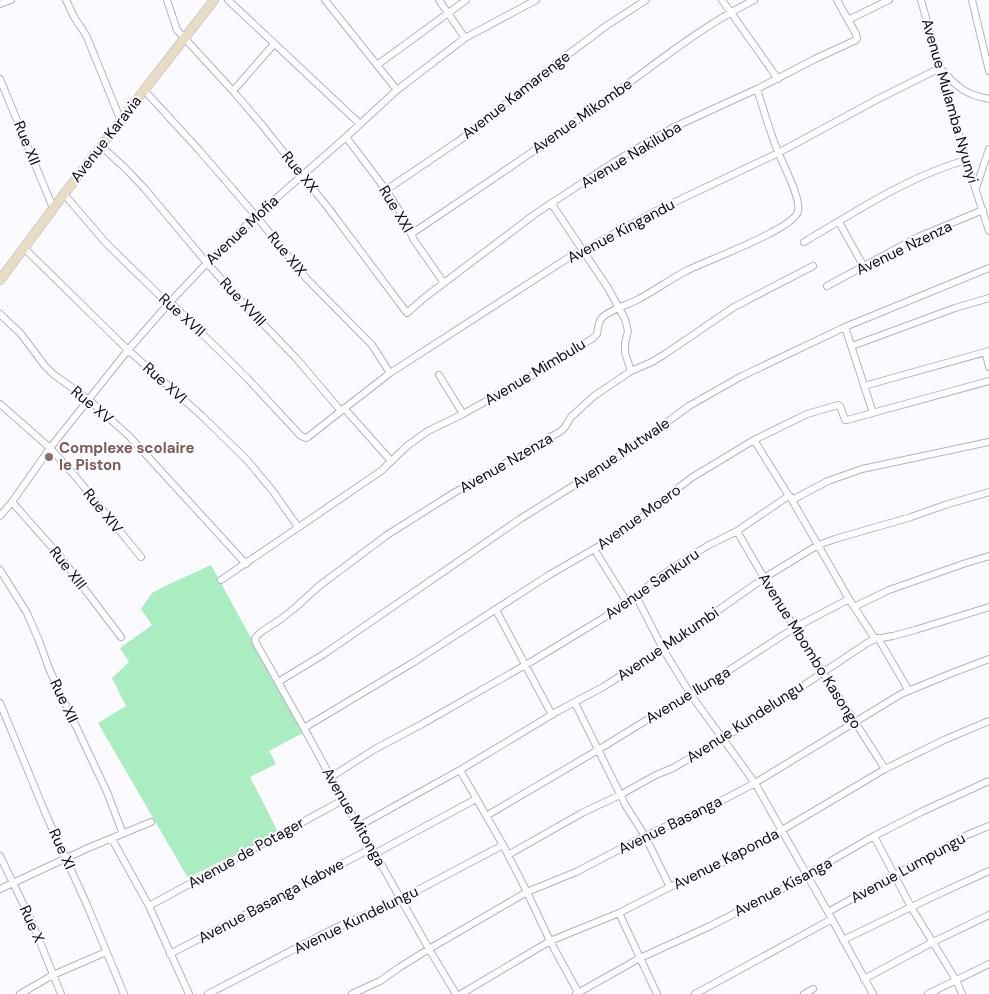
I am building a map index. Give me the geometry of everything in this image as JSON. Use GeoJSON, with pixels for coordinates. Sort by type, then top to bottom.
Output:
{"type":"FeatureCollection","features":[{"type":"Feature","properties":{"kind":"street"},"geometry":{"type":"LineString","coordinates":[[0,4],[11,0]]}},
{"type":"Feature","properties":{"kind":"street"},"geometry":{"type":"LineString","coordinates":[[66,0],[86,35],[121,121]]}},
{"type":"Feature","properties":{"kind":"street","name":"Rue XX"},"geometry":{"type":"LineString","coordinates":[[167,0],[177,30],[233,91],[302,175],[406,313]]}},
{"type":"Feature","properties":{"kind":"street","name":"Avenue Karavia"},"geometry":{"type":"LineString","coordinates":[[0,280],[53,208],[214,0]]}},
{"type":"Feature","properties":{"kind":"street"},"geometry":{"type":"LineString","coordinates":[[228,0],[360,124]]}},
{"type":"Feature","properties":{"kind":"street"},"geometry":{"type":"LineString","coordinates":[[325,0],[397,90]]}},
{"type":"Feature","properties":{"kind":"street"},"geometry":{"type":"LineString","coordinates":[[439,0],[465,38]]}},
{"type":"Feature","properties":{"kind":"street"},"geometry":{"type":"LineString","coordinates":[[377,65],[466,0]]}},
{"type":"Feature","properties":{"kind":"street","name":"Avenue Mofia"},"geometry":{"type":"LineString","coordinates":[[1,513],[12,502],[50,448],[128,350],[207,263],[256,216],[397,90],[465,38],[536,0]]}},
{"type":"Feature","properties":{"kind":"street","name":"Avenue Kamarenge"},"geometry":{"type":"LineString","coordinates":[[386,190],[460,140],[554,65],[606,26],[646,0]]}},
{"type":"Feature","properties":{"kind":"street"},"geometry":{"type":"LineString","coordinates":[[722,0],[778,79]]}},
{"type":"Feature","properties":{"kind":"street","name":"Avenue Mikombe"},"geometry":{"type":"LineString","coordinates":[[411,234],[592,111],[684,44],[731,12],[754,0]]}},
{"type":"Feature","properties":{"kind":"street"},"geometry":{"type":"LineString","coordinates":[[837,0],[848,20],[889,0]]}},
{"type":"Feature","properties":{"kind":"street","name":"Avenue Mulamba Nyunyi"},"geometry":{"type":"LineString","coordinates":[[921,0],[966,160],[989,231]]}},
{"type":"Feature","properties":{"kind":"street"},"geometry":{"type":"LineString","coordinates":[[972,0],[989,71]]}},
{"type":"Feature","properties":{"kind":"street","name":"Avenue Nakiluba"},"geometry":{"type":"LineString","coordinates":[[406,313],[535,214],[614,162],[672,128],[757,90],[815,59],[856,40],[856,34],[848,20]]}},
{"type":"Feature","properties":{"kind":"street"},"geometry":{"type":"LineString","coordinates":[[233,91],[274,44]]}},
{"type":"Feature","properties":{"kind":"street"},"geometry":{"type":"LineString","coordinates":[[940,68],[968,93],[989,99]]}},
{"type":"Feature","properties":{"kind":"street","name":"Avenue Kingandu"},"geometry":{"type":"LineString","coordinates":[[301,436],[308,437],[390,373],[568,258],[656,211],[778,154],[878,98],[940,68]]}},
{"type":"Feature","properties":{"kind":"street","name":"Rue XII"},"geometry":{"type":"LineString","coordinates":[[0,78],[53,208]]}},
{"type":"Feature","properties":{"kind":"street","name":"Rue XIX"},"geometry":{"type":"LineString","coordinates":[[144,90],[256,216],[306,278],[372,345],[390,373]]}},
{"type":"Feature","properties":{"kind":"street","name":"Avenue Mimbulu"},"geometry":{"type":"LineString","coordinates":[[221,580],[380,471],[407,446],[428,431],[463,414],[556,362],[593,338],[597,334],[602,317],[686,271],[765,236],[792,221],[797,215],[799,205],[778,154],[757,90]]}},
{"type":"Feature","properties":{"kind":"street","name":"Rue XXI"},"geometry":{"type":"LineString","coordinates":[[346,136],[386,190],[411,234],[444,284]]}},
{"type":"Feature","properties":{"kind":"street","name":"Rue XVIII"},"geometry":{"type":"LineString","coordinates":[[101,146],[145,189],[241,301],[343,409]]}},
{"type":"Feature","properties":{"kind":"street"},"geometry":{"type":"LineString","coordinates":[[975,189],[989,149]]}},
{"type":"Feature","properties":{"kind":"street"},"geometry":{"type":"LineString","coordinates":[[804,242],[892,190],[925,174],[966,160]]}},
{"type":"Feature","properties":{"kind":"street","name":"Rue XVII"},"geometry":{"type":"LineString","coordinates":[[64,194],[105,242],[162,298],[170,302],[247,378],[301,436]]}},
{"type":"Feature","properties":{"kind":"street"},"geometry":{"type":"LineString","coordinates":[[551,203],[584,250],[620,308],[628,327],[625,353],[631,371]]}},
{"type":"Feature","properties":{"kind":"street","name":"Avenue Nzenza"},"geometry":{"type":"LineString","coordinates":[[827,286],[918,237],[983,210]]}},
{"type":"Feature","properties":{"kind":"street"},"geometry":{"type":"LineString","coordinates":[[839,222],[864,267]]}},
{"type":"Feature","properties":{"kind":"street","name":"Rue XVI"},"geometry":{"type":"LineString","coordinates":[[24,248],[128,350],[202,416],[247,460],[272,490],[298,527]]}},
{"type":"Feature","properties":{"kind":"street","name":"Avenue Nzenza"},"geometry":{"type":"LineString","coordinates":[[255,638],[296,608],[319,586],[387,536],[452,494],[561,430],[565,427],[570,417],[594,396],[631,371],[665,354],[734,307],[813,266]]}},
{"type":"Feature","properties":{"kind":"street","name":"Avenue Mutwale"},"geometry":{"type":"LineString","coordinates":[[278,682],[332,649],[520,519],[630,449],[690,406],[740,377],[845,327],[989,268]]}},
{"type":"Feature","properties":{"kind":"street"},"geometry":{"type":"LineString","coordinates":[[852,346],[955,308],[989,298]]}},
{"type":"Feature","properties":{"kind":"street","name":"Rue XV"},"geometry":{"type":"LineString","coordinates":[[0,314],[21,334],[53,374],[89,400],[129,436],[246,564]]}},
{"type":"Feature","properties":{"kind":"street"},"geometry":{"type":"LineString","coordinates":[[845,327],[873,413]]}},
{"type":"Feature","properties":{"kind":"street"},"geometry":{"type":"LineString","coordinates":[[864,386],[986,352],[989,367]]}},
{"type":"Feature","properties":{"kind":"street"},"geometry":{"type":"LineString","coordinates":[[438,375],[463,414]]}},
{"type":"Feature","properties":{"kind":"street","name":"Avenue Moero"},"geometry":{"type":"LineString","coordinates":[[304,728],[414,662],[549,575],[594,550],[634,523],[691,478],[754,440],[807,414],[838,405],[846,420],[989,382]]}},
{"type":"Feature","properties":{"kind":"street","name":"Rue XIV"},"geometry":{"type":"LineString","coordinates":[[0,404],[50,448],[141,557]]}},
{"type":"Feature","properties":{"kind":"street"},"geometry":{"type":"LineString","coordinates":[[343,409],[391,461]]}},
{"type":"Feature","properties":{"kind":"street"},"geometry":{"type":"LineString","coordinates":[[754,440],[791,498],[849,599],[909,691]]}},
{"type":"Feature","properties":{"kind":"street","name":"Avenue Sankuru"},"geometry":{"type":"LineString","coordinates":[[331,777],[375,749],[526,665],[605,617],[654,581],[707,546],[737,531],[791,498],[828,481],[862,469],[989,442]]}},
{"type":"Feature","properties":{"kind":"street","name":"Avenue Mukumbi"},"geometry":{"type":"LineString","coordinates":[[359,826],[460,770],[552,714],[603,687],[764,578],[818,545],[989,492]]}},
{"type":"Feature","properties":{"kind":"street","name":"Rue XIII"},"geometry":{"type":"LineString","coordinates":[[12,502],[58,554],[121,637]]}},
{"type":"Feature","properties":{"kind":"street","name":"Avenue Mbombo Kasongo"},"geometry":{"type":"LineString","coordinates":[[737,531],[794,628],[885,769]]}},
{"type":"Feature","properties":{"kind":"street"},"geometry":{"type":"LineString","coordinates":[[594,550],[627,602]]}},
{"type":"Feature","properties":{"kind":"street"},"geometry":{"type":"LineString","coordinates":[[854,607],[889,590],[966,562],[989,556]]}},
{"type":"Feature","properties":{"kind":"street","name":"Rue XII"},"geometry":{"type":"LineString","coordinates":[[0,570],[26,613],[50,671],[107,792],[123,834]]}},
{"type":"Feature","properties":{"kind":"street"},"geometry":{"type":"LineString","coordinates":[[636,596],[663,648],[691,695],[755,783],[873,994]]}},
{"type":"Feature","properties":{"kind":"street","name":"Avenue Ilunga"},"geometry":{"type":"LineString","coordinates":[[486,816],[691,695],[794,628],[849,599]]}},
{"type":"Feature","properties":{"kind":"street","name":"Avenue Kundelungu"},"geometry":{"type":"LineString","coordinates":[[508,855],[582,813],[673,768],[723,739],[823,671],[876,638],[915,630],[989,607]]}},
{"type":"Feature","properties":{"kind":"street"},"geometry":{"type":"LineString","coordinates":[[496,610],[552,714]]}},
{"type":"Feature","properties":{"kind":"street","name":"Avenue Mitonga"},"geometry":{"type":"LineString","coordinates":[[255,638],[256,643],[343,800],[374,850],[456,994]]}},
{"type":"Feature","properties":{"kind":"street","name":"Avenue Basanga"},"geometry":{"type":"LineString","coordinates":[[352,994],[380,981],[429,949],[527,892],[576,872],[645,836],[755,783],[901,694],[989,659]]}},
{"type":"Feature","properties":{"kind":"street","name":"Rue XI"},"geometry":{"type":"LineString","coordinates":[[0,703],[124,994]]}},
{"type":"Feature","properties":{"kind":"street"},"geometry":{"type":"LineString","coordinates":[[575,703],[620,795],[645,836],[670,887]]}},
{"type":"Feature","properties":{"kind":"street","name":"Avenue Kaponda"},"geometry":{"type":"LineString","coordinates":[[462,994],[550,941],[619,912],[709,870],[782,830],[885,769],[944,740],[989,721]]}},
{"type":"Feature","properties":{"kind":"street"},"geometry":{"type":"LineString","coordinates":[[460,770],[503,845],[578,994]]}},
{"type":"Feature","properties":{"kind":"street","name":"Avenue Kisanga"},"geometry":{"type":"LineString","coordinates":[[578,994],[640,958],[708,927],[807,876],[874,836],[989,781]]}},
{"type":"Feature","properties":{"kind":"street"},"geometry":{"type":"LineString","coordinates":[[374,850],[476,799]]}},
{"type":"Feature","properties":{"kind":"street","name":"Avenue de Potager"},"geometry":{"type":"LineString","coordinates":[[149,906],[343,800]]}},
{"type":"Feature","properties":{"kind":"street"},"geometry":{"type":"LineString","coordinates":[[0,889],[88,848],[151,822]]}},
{"type":"Feature","properties":{"kind":"street","name":"Avenue Lumpungu"},"geometry":{"type":"LineString","coordinates":[[828,912],[967,835],[989,826]]}},
{"type":"Feature","properties":{"kind":"street"},"geometry":{"type":"LineString","coordinates":[[874,836],[911,907],[956,980],[962,994]]}},
{"type":"Feature","properties":{"kind":"street"},"geometry":{"type":"LineString","coordinates":[[112,839],[149,906],[189,994]]}},
{"type":"Feature","properties":{"kind":"street","name":"Avenue Kundelungu"},"geometry":{"type":"LineString","coordinates":[[208,994],[331,930],[401,898],[503,845]]}},
{"type":"Feature","properties":{"kind":"street","name":"Avenue Basanga Kabwe"},"geometry":{"type":"LineString","coordinates":[[170,954],[374,850]]}},
{"type":"Feature","properties":{"kind":"street","name":"Rue X"},"geometry":{"type":"LineString","coordinates":[[0,856],[31,920],[62,994]]}},
{"type":"Feature","properties":{"kind":"street"},"geometry":{"type":"LineString","coordinates":[[843,940],[989,871]]}},
{"type":"Feature","properties":{"kind":"street"},"geometry":{"type":"LineString","coordinates":[[619,912],[657,994]]}},
{"type":"Feature","properties":{"kind":"street"},"geometry":{"type":"LineString","coordinates":[[864,979],[989,915]]}},
{"type":"Feature","properties":{"kind":"street"},"geometry":{"type":"LineString","coordinates":[[695,994],[832,919]]}},
{"type":"Feature","properties":{"kind":"street"},"geometry":{"type":"LineString","coordinates":[[20,994],[53,975],[106,952]]}},
{"type":"Feature","properties":{"kind":"street"},"geometry":{"type":"LineString","coordinates":[[928,994],[989,964]]}},
{"type":"Feature","properties":{"kind":"street"},"geometry":{"type":"LineString","coordinates":[[804,994],[813,989]]}},
{"type":"Feature","properties":{"kind":"green space"},"geometry":{"type":"Polygon","coordinates":[[[211,565],[303,733],[269,751],[276,764],[250,777],[278,832],[188,878],[98,723],[126,706],[112,678],[129,662],[120,648],[152,625],[141,609],[152,593],[211,565]]]}},
{"type":"Feature","properties":{"kind":"place","name":"Complexe scolaire le Piston"},"geometry":{"type":"Point","coordinates":[49,457]}}]}
